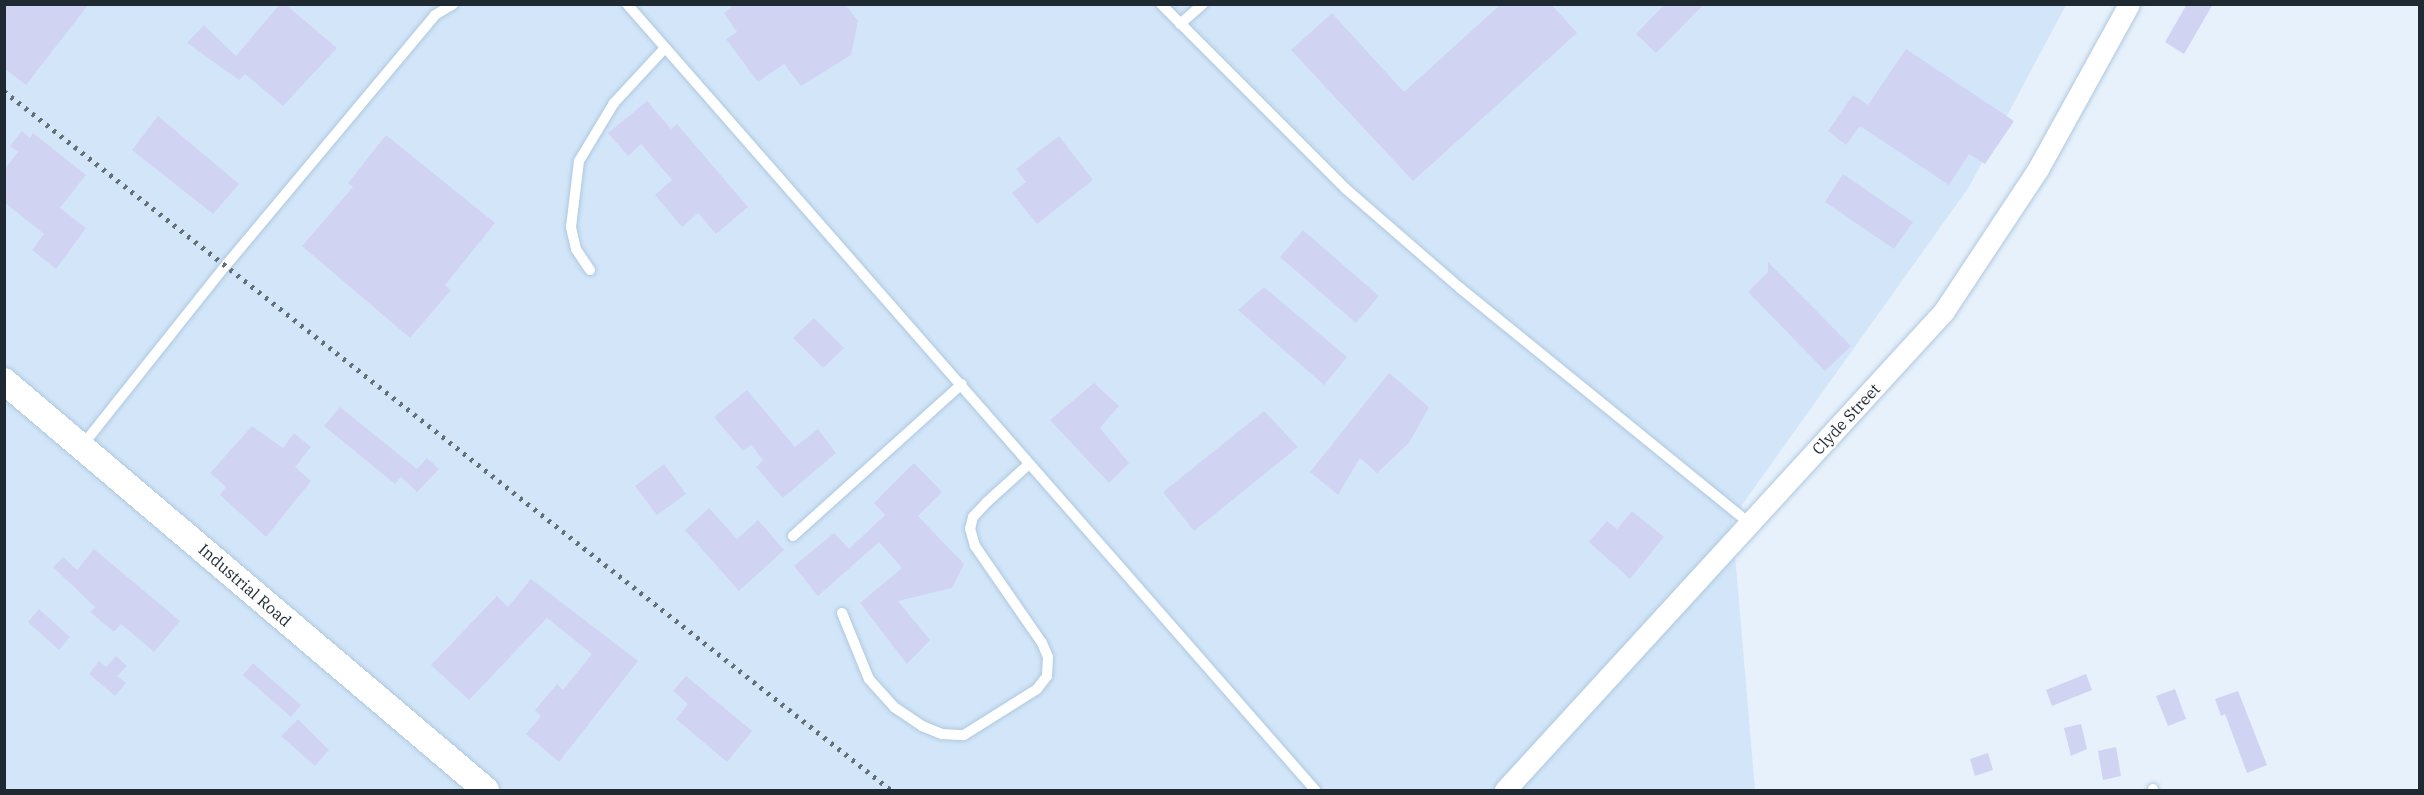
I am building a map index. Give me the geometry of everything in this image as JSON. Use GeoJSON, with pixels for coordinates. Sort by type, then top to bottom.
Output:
{"type":"FeatureCollection","features":[{"type":"Feature","properties":{"kind":"street","name":"Clyde Street"},"geometry":{"type":"LineString","coordinates":[[1505,790],[1944,311],[2038,170],[2129,4]]}},
{"type":"Feature","properties":{"kind":"street","name":"Industrial Road"},"geometry":{"type":"LineString","coordinates":[[4,381],[486,790]]}},
{"type":"Feature","properties":{"kind":"lane"},"geometry":{"type":"LineString","coordinates":[[82,446],[430,21],[453,4]]}},
{"type":"Feature","properties":{"kind":"lane"},"geometry":{"type":"LineString","coordinates":[[627,4],[1315,790]]}},
{"type":"Feature","properties":{"kind":"lane"},"geometry":{"type":"LineString","coordinates":[[1161,4],[1355,197],[1460,288],[1749,523]]}},
{"type":"Feature","properties":{"kind":"lane"},"geometry":{"type":"LineString","coordinates":[[1180,24],[1203,4]]}},
{"type":"Feature","properties":{"kind":"lane"},"geometry":{"type":"LineString","coordinates":[[590,270],[576,249],[572,227],[579,161],[614,103],[665,48]]}},
{"type":"Feature","properties":{"kind":"lane"},"geometry":{"type":"LineString","coordinates":[[793,536],[962,384]]}},
{"type":"Feature","properties":{"kind":"lane"},"geometry":{"type":"LineString","coordinates":[[842,613],[869,679],[894,707],[922,726],[942,734],[964,735],[1037,689],[1047,676],[1048,657],[1042,644],[975,546],[970,529],[973,517],[1029,464]]}},
{"type":"Feature","properties":{"kind":"shaded area"},"geometry":{"type":"Polygon","coordinates":[[[5,5],[2066,5],[1969,187],[1732,519],[1755,790],[5,790],[5,5]]]}},
{"type":"Feature","properties":{"kind":"building"},"geometry":{"type":"Polygon","coordinates":[[[4,4],[89,4],[26,85],[4,68],[4,4]]]}},
{"type":"Feature","properties":{"kind":"building"},"geometry":{"type":"Polygon","coordinates":[[[280,4],[285,4],[337,48],[283,106],[245,74],[239,80],[187,43],[204,25],[236,56],[280,4]]]}},
{"type":"Feature","properties":{"kind":"building"},"geometry":{"type":"Polygon","coordinates":[[[735,4],[845,4],[858,21],[851,55],[801,86],[784,64],[758,82],[726,39],[737,32],[724,13],[735,4]]]}},
{"type":"Feature","properties":{"kind":"building"},"geometry":{"type":"Polygon","coordinates":[[[1501,4],[1551,4],[1577,33],[1413,181],[1291,50],[1332,13],[1404,92],[1501,4]]]}},
{"type":"Feature","properties":{"kind":"building"},"geometry":{"type":"Polygon","coordinates":[[[1665,4],[1704,4],[1656,53],[1636,34],[1665,4]]]}},
{"type":"Feature","properties":{"kind":"building"},"geometry":{"type":"Polygon","coordinates":[[[2187,4],[2213,4],[2184,54],[2165,42],[2187,4]]]}},
{"type":"Feature","properties":{"kind":"building"},"geometry":{"type":"Polygon","coordinates":[[[1906,49],[2014,121],[1985,164],[1969,154],[1949,185],[1860,126],[1846,145],[1828,131],[1853,95],[1868,105],[1906,49]]]}},
{"type":"Feature","properties":{"kind":"building"},"geometry":{"type":"Polygon","coordinates":[[[647,101],[671,129],[677,124],[748,207],[716,234],[698,213],[682,227],[655,195],[672,180],[641,144],[628,156],[608,133],[647,101]]]}},
{"type":"Feature","properties":{"kind":"building"},"geometry":{"type":"Polygon","coordinates":[[[158,116],[239,184],[213,214],[132,150],[158,116]]]}},
{"type":"Feature","properties":{"kind":"building"},"geometry":{"type":"Polygon","coordinates":[[[22,131],[30,138],[33,133],[86,175],[60,208],[86,228],[56,269],[32,250],[44,234],[4,202],[4,170],[18,152],[10,146],[22,131]]]}},
{"type":"Feature","properties":{"kind":"building"},"geometry":{"type":"Polygon","coordinates":[[[386,135],[495,223],[445,285],[451,290],[410,338],[302,246],[353,187],[348,183],[386,135]]]}},
{"type":"Feature","properties":{"kind":"building"},"geometry":{"type":"Polygon","coordinates":[[[1059,136],[1093,180],[1037,224],[1012,193],[1026,182],[1016,169],[1059,136]]]}},
{"type":"Feature","properties":{"kind":"building"},"geometry":{"type":"Polygon","coordinates":[[[1843,174],[1913,222],[1894,249],[1825,202],[1843,174]]]}},
{"type":"Feature","properties":{"kind":"building"},"geometry":{"type":"Polygon","coordinates":[[[1303,230],[1379,296],[1356,323],[1280,257],[1303,230]]]}},
{"type":"Feature","properties":{"kind":"building"},"geometry":{"type":"Polygon","coordinates":[[[1768,262],[1851,346],[1825,371],[1748,292],[1768,272],[1768,262]]]}},
{"type":"Feature","properties":{"kind":"building"},"geometry":{"type":"Polygon","coordinates":[[[1264,287],[1347,357],[1324,385],[1238,310],[1264,287]]]}},
{"type":"Feature","properties":{"kind":"building"},"geometry":{"type":"Polygon","coordinates":[[[814,318],[844,348],[823,368],[793,338],[814,318]]]}},
{"type":"Feature","properties":{"kind":"building"},"geometry":{"type":"Polygon","coordinates":[[[1389,373],[1429,407],[1409,443],[1377,473],[1360,458],[1338,495],[1310,472],[1389,373]]]}},
{"type":"Feature","properties":{"kind":"building"},"geometry":{"type":"Polygon","coordinates":[[[1094,383],[1119,406],[1100,428],[1129,463],[1109,483],[1050,420],[1094,383]]]}},
{"type":"Feature","properties":{"kind":"building"},"geometry":{"type":"Polygon","coordinates":[[[747,390],[795,447],[818,429],[836,453],[783,498],[756,467],[763,460],[751,445],[743,451],[714,417],[747,390]]]}},
{"type":"Feature","properties":{"kind":"building"},"geometry":{"type":"Polygon","coordinates":[[[340,407],[417,469],[427,458],[439,469],[417,492],[401,477],[395,484],[324,426],[340,407]]]}},
{"type":"Feature","properties":{"kind":"building"},"geometry":{"type":"Polygon","coordinates":[[[1264,411],[1298,447],[1194,531],[1163,492],[1264,411]]]}},
{"type":"Feature","properties":{"kind":"building"},"geometry":{"type":"Polygon","coordinates":[[[252,426],[283,448],[294,433],[311,447],[295,467],[311,481],[266,537],[220,495],[226,487],[210,473],[252,426]]]}},
{"type":"Feature","properties":{"kind":"building"},"geometry":{"type":"Polygon","coordinates":[[[914,463],[942,492],[918,516],[964,564],[952,588],[898,601],[930,640],[907,664],[860,603],[902,568],[879,542],[818,596],[794,566],[834,533],[849,549],[885,515],[874,503],[914,463]]]}},
{"type":"Feature","properties":{"kind":"building"},"geometry":{"type":"Polygon","coordinates":[[[664,464],[686,494],[657,515],[635,486],[664,464]]]}},
{"type":"Feature","properties":{"kind":"building"},"geometry":{"type":"Polygon","coordinates":[[[709,508],[737,539],[758,520],[784,550],[739,591],[685,530],[709,508]]]}},
{"type":"Feature","properties":{"kind":"building"},"geometry":{"type":"Polygon","coordinates":[[[1632,511],[1664,537],[1630,579],[1589,542],[1607,521],[1617,529],[1632,511]]]}},
{"type":"Feature","properties":{"kind":"building"},"geometry":{"type":"Polygon","coordinates":[[[94,549],[180,621],[154,652],[121,624],[114,632],[90,612],[95,607],[53,567],[63,557],[77,570],[94,549]]]}},
{"type":"Feature","properties":{"kind":"building"},"geometry":{"type":"Polygon","coordinates":[[[531,579],[638,661],[559,762],[526,734],[541,716],[535,710],[557,684],[563,690],[592,654],[547,618],[469,700],[431,665],[497,596],[508,607],[531,579]]]}},
{"type":"Feature","properties":{"kind":"building"},"geometry":{"type":"Polygon","coordinates":[[[39,609],[70,637],[59,650],[28,622],[39,609]]]}},
{"type":"Feature","properties":{"kind":"building"},"geometry":{"type":"Polygon","coordinates":[[[116,656],[127,666],[117,676],[126,683],[115,696],[89,674],[99,661],[106,667],[116,656]]]}},
{"type":"Feature","properties":{"kind":"building"},"geometry":{"type":"Polygon","coordinates":[[[253,663],[301,705],[291,717],[243,675],[253,663]]]}},
{"type":"Feature","properties":{"kind":"building"},"geometry":{"type":"Polygon","coordinates":[[[2086,674],[2092,690],[2052,706],[2046,690],[2086,674]]]}},
{"type":"Feature","properties":{"kind":"building"},"geometry":{"type":"Polygon","coordinates":[[[686,676],[752,731],[727,762],[676,719],[688,704],[673,691],[686,676]]]}},
{"type":"Feature","properties":{"kind":"building"},"geometry":{"type":"Polygon","coordinates":[[[2175,689],[2186,719],[2168,726],[2156,696],[2175,689]]]}},
{"type":"Feature","properties":{"kind":"building"},"geometry":{"type":"Polygon","coordinates":[[[2238,691],[2267,765],[2247,773],[2225,714],[2221,716],[2215,699],[2238,691]]]}},
{"type":"Feature","properties":{"kind":"building"},"geometry":{"type":"Polygon","coordinates":[[[298,719],[329,750],[315,766],[281,736],[298,719]]]}},
{"type":"Feature","properties":{"kind":"building"},"geometry":{"type":"Polygon","coordinates":[[[2081,724],[2087,749],[2071,756],[2064,728],[2081,724]]]}},
{"type":"Feature","properties":{"kind":"building"},"geometry":{"type":"Polygon","coordinates":[[[2116,747],[2121,776],[2103,780],[2098,751],[2116,747]]]}},
{"type":"Feature","properties":{"kind":"building"},"geometry":{"type":"Polygon","coordinates":[[[1988,753],[1993,770],[1975,776],[1970,759],[1988,753]]]}},
{"type":"Feature","properties":{"kind":"railway"},"geometry":{"type":"LineString","coordinates":[[4,91],[891,790]]}}]}
